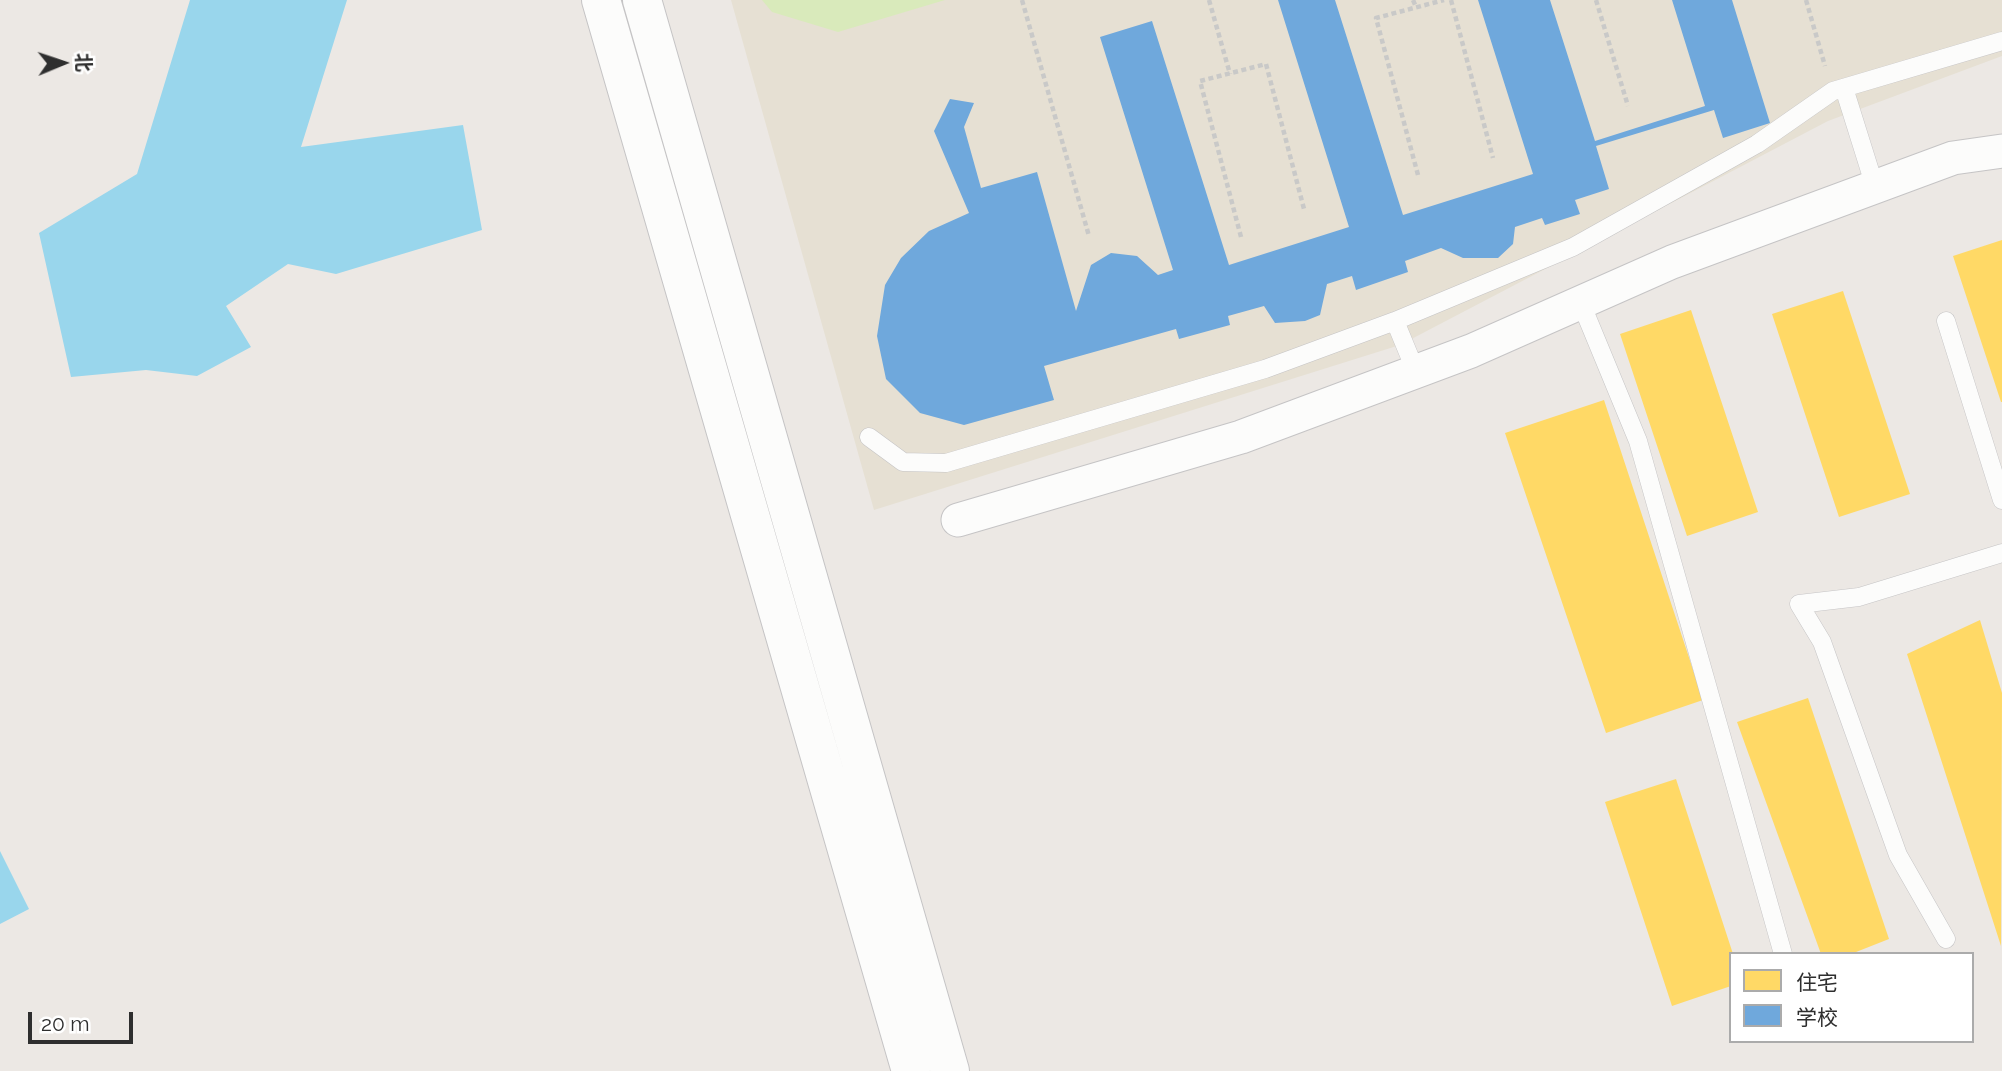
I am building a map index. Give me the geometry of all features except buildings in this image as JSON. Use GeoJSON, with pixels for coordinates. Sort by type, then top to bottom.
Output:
{"type":"FeatureCollection","features":[{"type":"Feature","properties":{"kind":"street"},"geometry":{"type":"LineString","coordinates":[[601,0],[911,1071]]}},
{"type":"Feature","properties":{"kind":"street"},"geometry":{"type":"LineString","coordinates":[[642,0],[950,1071]]}},
{"type":"Feature","properties":{"kind":"street"},"geometry":{"type":"LineString","coordinates":[[958,520],[1241,437],[1471,351],[1672,262],[1953,158],[2002,151]]}},
{"type":"Feature","properties":{"kind":"lane"},"geometry":{"type":"LineString","coordinates":[[869,437],[903,462],[946,464],[1265,369],[1395,321],[1573,247],[1757,144],[1838,90],[2002,41]]}},
{"type":"Feature","properties":{"kind":"lane"},"geometry":{"type":"LineString","coordinates":[[1838,90],[1875,187]]}},
{"type":"Feature","properties":{"kind":"lane"},"geometry":{"type":"LineString","coordinates":[[1581,303],[1637,442],[1782,952]]}},
{"type":"Feature","properties":{"kind":"lane"},"geometry":{"type":"LineString","coordinates":[[1395,321],[1416,372]]}},
{"type":"Feature","properties":{"kind":"lane"},"geometry":{"type":"LineString","coordinates":[[1946,321],[2002,500]]}},
{"type":"Feature","properties":{"kind":"lane"},"geometry":{"type":"LineString","coordinates":[[1946,939],[1898,855],[1822,642],[1798,604],[1859,597],[2002,553]]}},
{"type":"Feature","properties":{"kind":"path"},"geometry":{"type":"LineString","coordinates":[[1023,0],[1089,236]]}},
{"type":"Feature","properties":{"kind":"path"},"geometry":{"type":"LineString","coordinates":[[1209,0],[1230,74]]}},
{"type":"Feature","properties":{"kind":"path"},"geometry":{"type":"LineString","coordinates":[[1413,0],[1416,7]]}},
{"type":"Feature","properties":{"kind":"path"},"geometry":{"type":"LineString","coordinates":[[1418,176],[1376,18],[1444,0]]}},
{"type":"Feature","properties":{"kind":"path"},"geometry":{"type":"LineString","coordinates":[[1451,0],[1493,158]]}},
{"type":"Feature","properties":{"kind":"path"},"geometry":{"type":"LineString","coordinates":[[1596,0],[1628,106]]}},
{"type":"Feature","properties":{"kind":"path"},"geometry":{"type":"LineString","coordinates":[[1806,0],[1838,90]]}},
{"type":"Feature","properties":{"kind":"path"},"geometry":{"type":"LineString","coordinates":[[1241,237],[1200,81],[1266,64],[1304,209]]}},
{"type":"Feature","properties":{"kind":"shaded area"},"geometry":{"type":"Polygon","coordinates":[[[731,0],[2002,0],[2002,56],[1828,121],[1400,345],[874,510],[731,0]]]}},
{"type":"Feature","properties":{"kind":"green space"},"geometry":{"type":"Polygon","coordinates":[[[762,0],[945,0],[838,32],[772,12],[762,0]]]}},
{"type":"Feature","properties":{"kind":"water"},"geometry":{"type":"Polygon","coordinates":[[[190,0],[347,0],[301,147],[463,125],[482,230],[336,274],[288,264],[226,306],[251,347],[197,376],[146,370],[71,377],[39,233],[137,174],[190,0]]]}},
{"type":"Feature","properties":{"kind":"water"},"geometry":{"type":"Polygon","coordinates":[[[0,851],[29,909],[0,924],[0,851]]]}}]}
